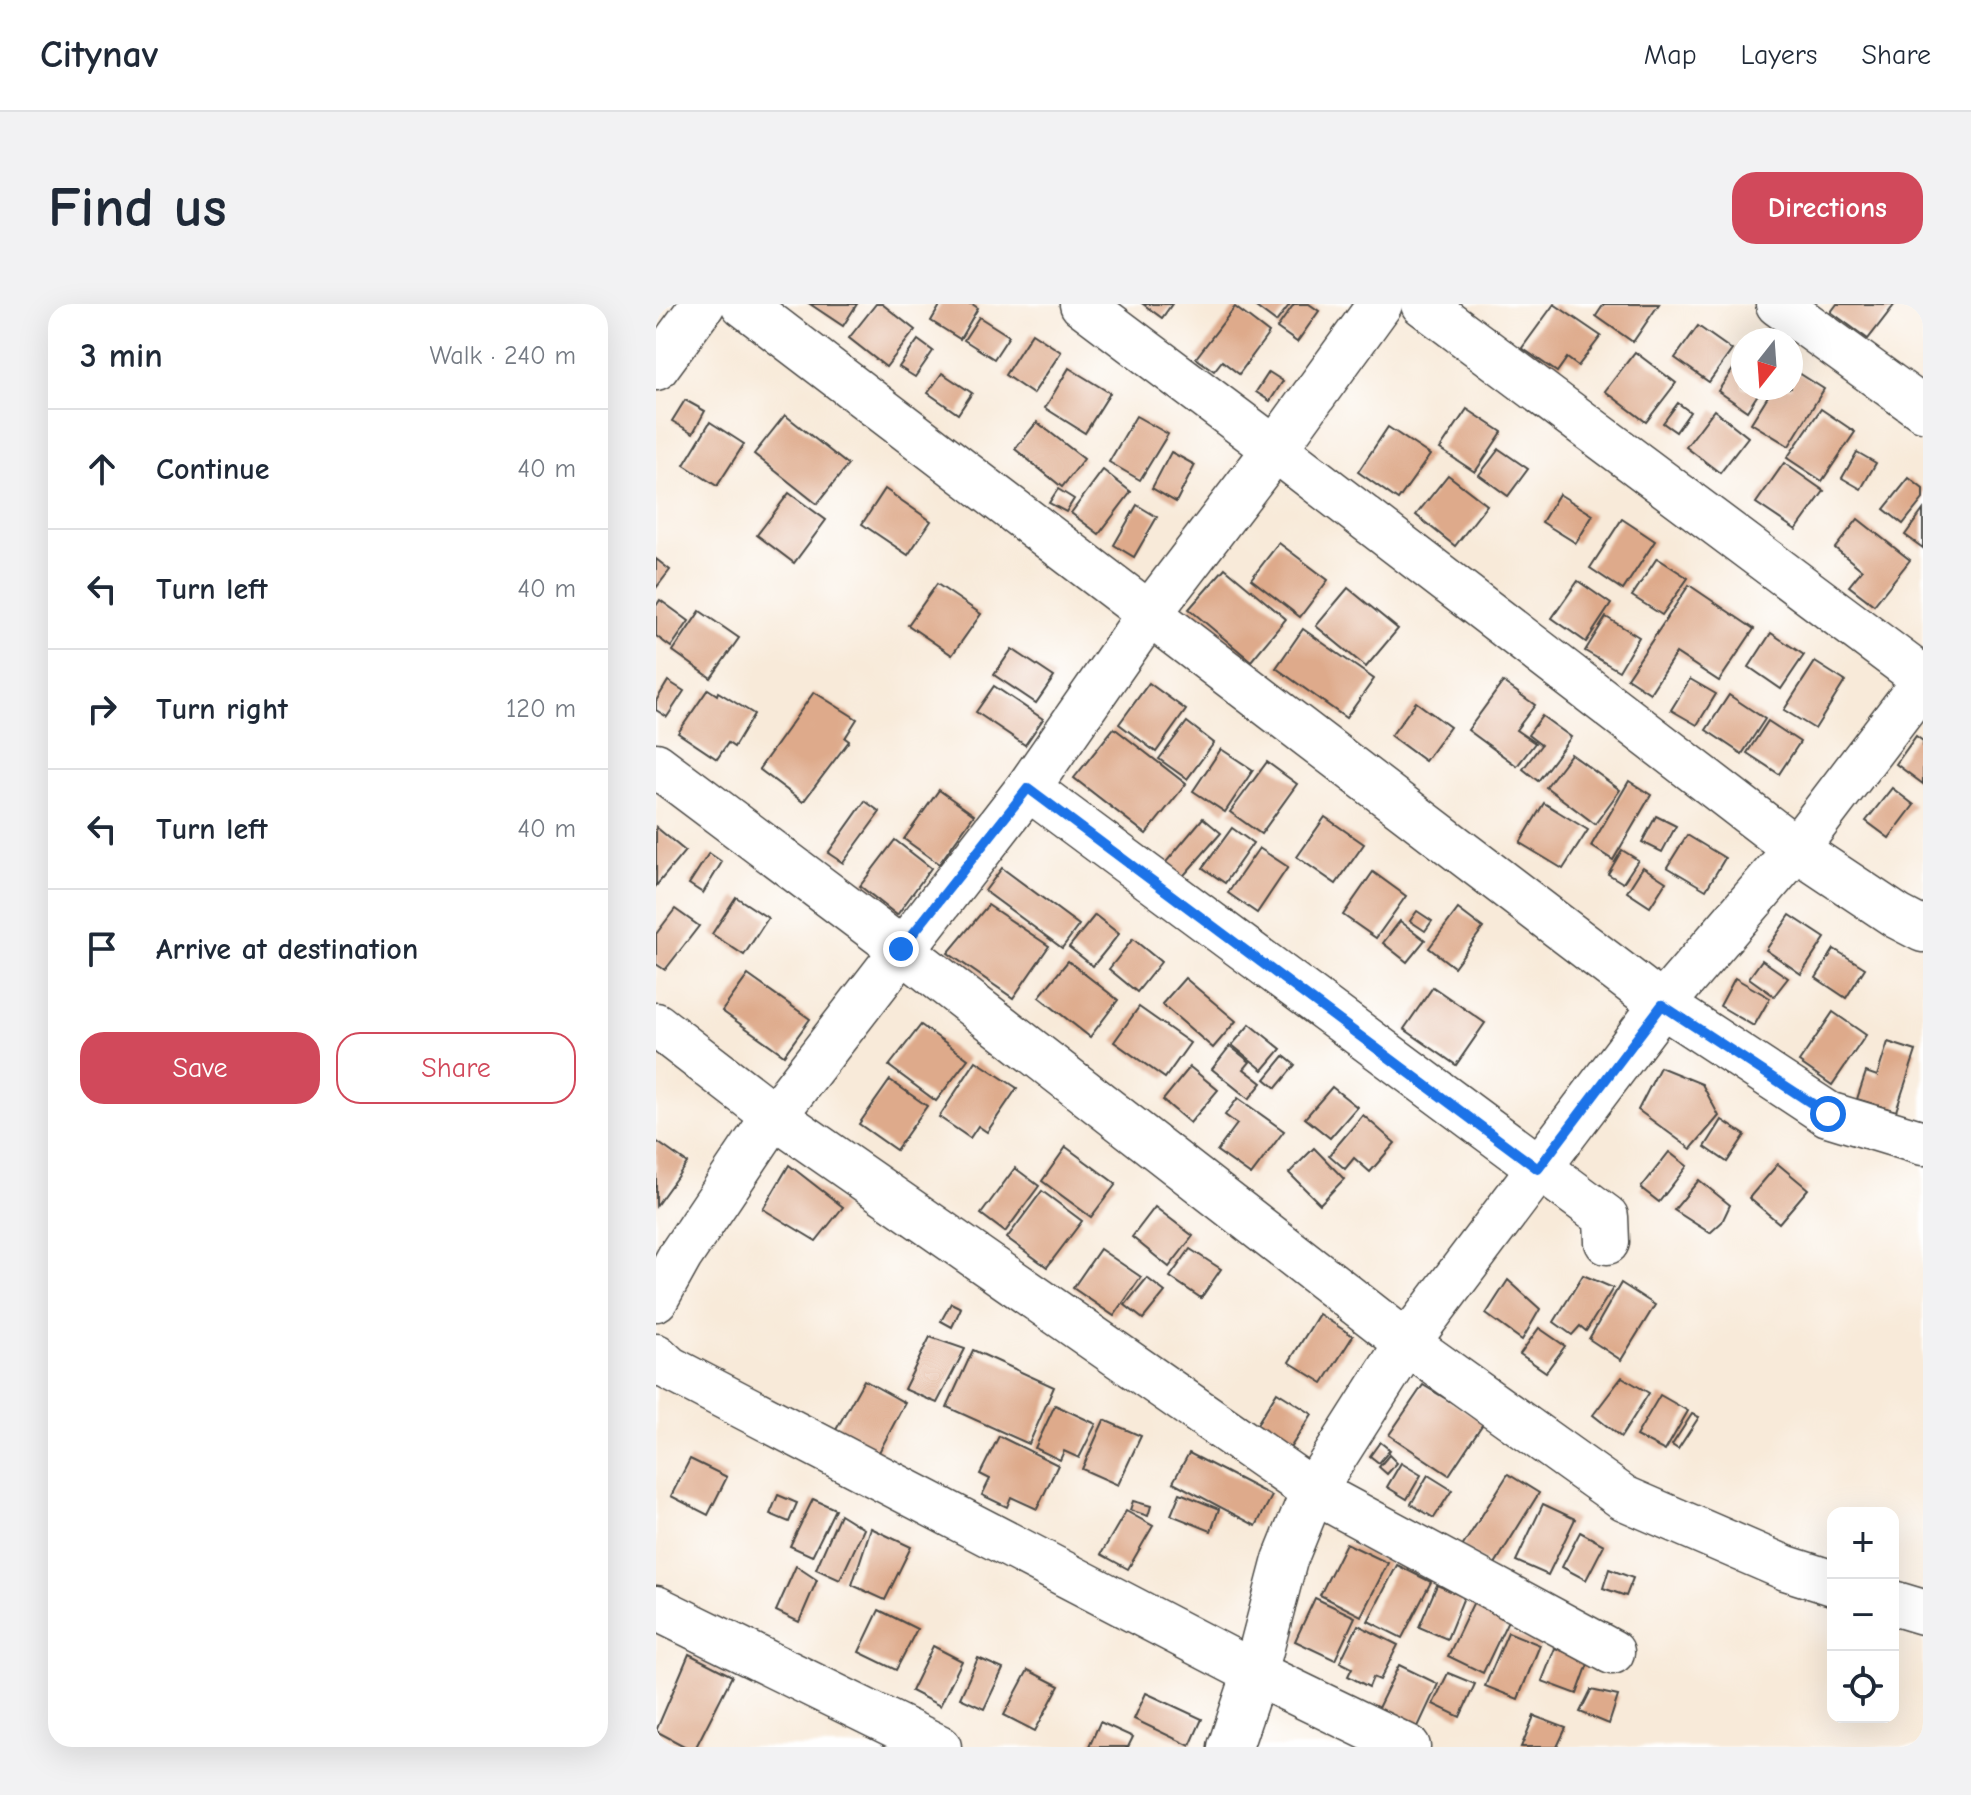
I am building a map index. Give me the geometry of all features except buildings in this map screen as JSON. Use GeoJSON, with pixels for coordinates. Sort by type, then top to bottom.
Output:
{"type":"FeatureCollection","features":[{"type":"Feature","properties":{"kind":"street"},"geometry":{"type":"LineString","coordinates":[[656,368],[703,304]]}},
{"type":"Feature","properties":{"kind":"street"},"geometry":{"type":"LineString","coordinates":[[743,304],[1662,1005],[1828,1114],[1923,1143]]}},
{"type":"Feature","properties":{"kind":"street"},"geometry":{"type":"LineString","coordinates":[[1082,304],[1796,849],[1898,917],[1923,930]]}},
{"type":"Feature","properties":{"kind":"street"},"geometry":{"type":"LineString","coordinates":[[656,1299],[668,1249],[1028,788],[1149,614],[1275,449],[1380,304]]}},
{"type":"Feature","properties":{"kind":"street"},"geometry":{"type":"LineString","coordinates":[[1230,1747],[1255,1673],[1285,1560],[1313,1491],[1407,1343],[1662,1005],[1796,849],[1923,680],[1423,304]]}},
{"type":"Feature","properties":{"kind":"street"},"geometry":{"type":"LineString","coordinates":[[1778,304],[1923,409]]}},
{"type":"Feature","properties":{"kind":"street"},"geometry":{"type":"LineString","coordinates":[[656,765],[901,949],[1407,1343],[1624,1498],[1786,1568],[1827,1581]]}},
{"type":"Feature","properties":{"kind":"street"},"geometry":{"type":"LineString","coordinates":[[1028,788],[1606,1217],[1607,1242]]}},
{"type":"Feature","properties":{"kind":"street"},"geometry":{"type":"LineString","coordinates":[[656,1025],[774,1116],[1313,1491],[1612,1652]]}},
{"type":"Feature","properties":{"kind":"street"},"geometry":{"type":"LineString","coordinates":[[656,1356],[669,1368],[1255,1673],[1408,1747]]}},
{"type":"Feature","properties":{"kind":"street"},"geometry":{"type":"LineString","coordinates":[[1899,1605],[1923,1612]]}},
{"type":"Feature","properties":{"kind":"street"},"geometry":{"type":"LineString","coordinates":[[656,1608],[939,1747]]}},
{"type":"Feature","properties":{"kind":"route"},"geometry":{"type":"LineString","coordinates":[[901,949],[1028,788],[1538,1169],[1662,1005],[1828,1114]]}}]}
